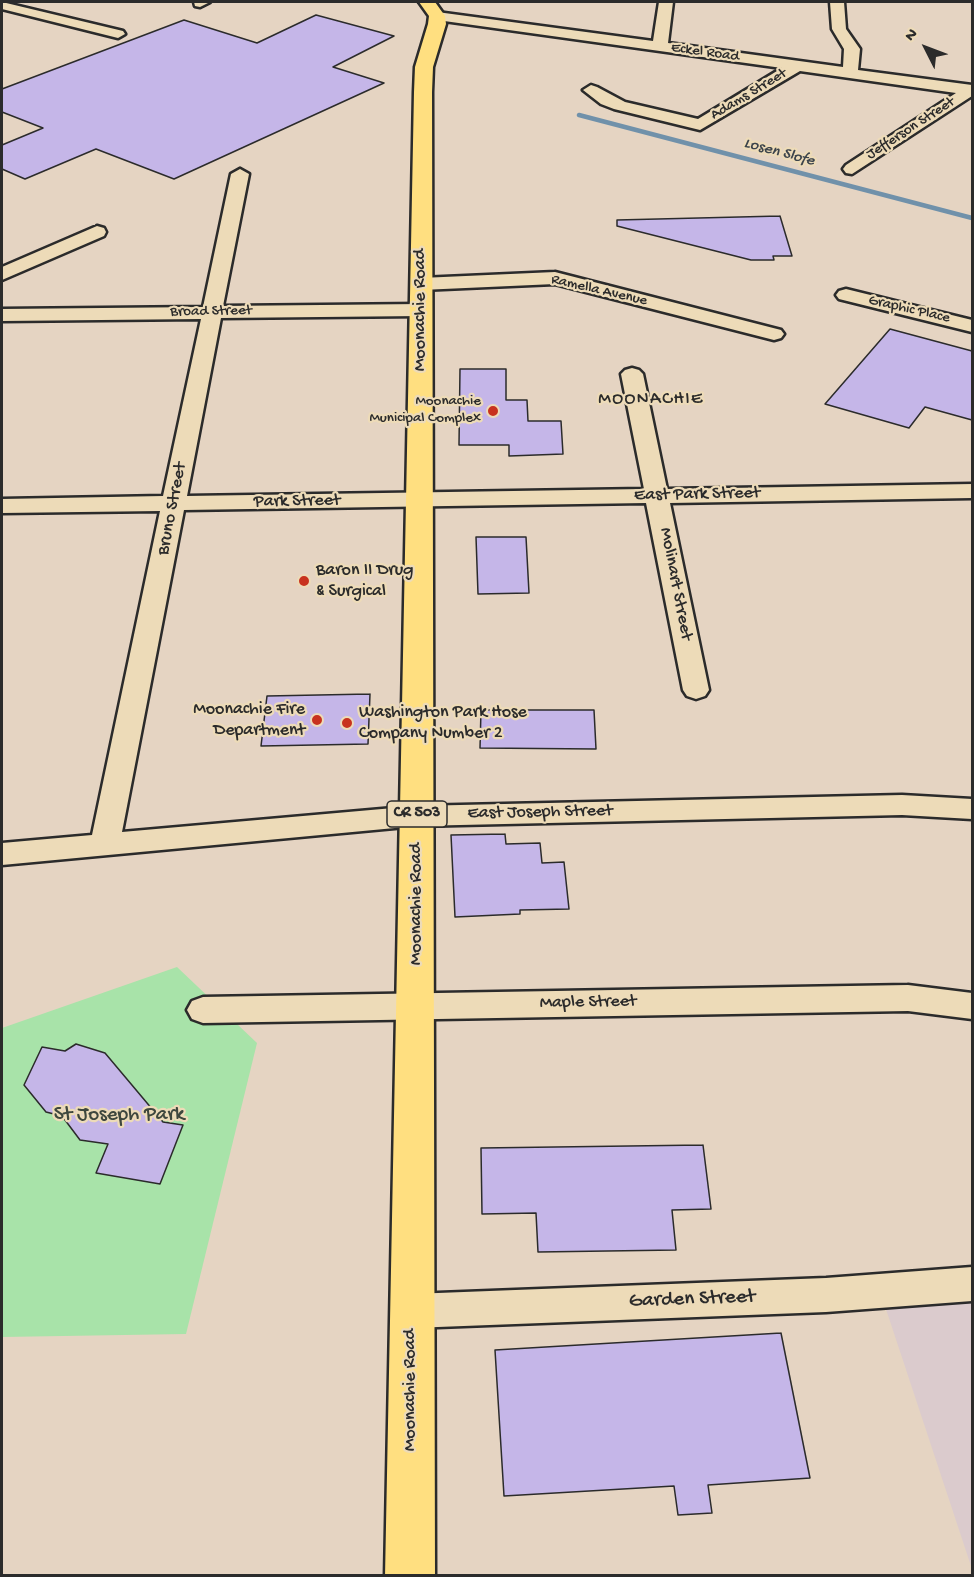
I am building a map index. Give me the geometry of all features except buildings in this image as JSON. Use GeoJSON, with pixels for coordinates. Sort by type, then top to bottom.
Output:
{"type":"FeatureCollection","features":[{"type":"Feature","properties":{"kind":"main road","name":"Moonachie Road"},"geometry":{"type":"LineString","coordinates":[[410,1575],[417,1006],[423,92],[432,9]]}},
{"type":"Feature","properties":{"kind":"street"},"geometry":{"type":"LineString","coordinates":[[660,47],[666,2]]}},
{"type":"Feature","properties":{"kind":"street"},"geometry":{"type":"LineString","coordinates":[[837,2],[839,29],[852,49],[850,73]]}},
{"type":"Feature","properties":{"kind":"street"},"geometry":{"type":"LineString","coordinates":[[2,5],[118,34]]}},
{"type":"Feature","properties":{"kind":"street","name":"Eckel Road"},"geometry":{"type":"LineString","coordinates":[[432,9],[660,47],[971,90]]}},
{"type":"Feature","properties":{"kind":"street"},"geometry":{"type":"LineString","coordinates":[[2,22],[29,12]]}},
{"type":"Feature","properties":{"kind":"street","name":"Adams Street"},"geometry":{"type":"LineString","coordinates":[[591,90],[607,101],[620,106],[700,125],[797,66]]}},
{"type":"Feature","properties":{"kind":"street","name":"Jefferson Street"},"geometry":{"type":"LineString","coordinates":[[852,169],[971,90]]}},
{"type":"Feature","properties":{"kind":"street","name":"Bruno Street"},"geometry":{"type":"LineString","coordinates":[[105,844],[240,174]]}},
{"type":"Feature","properties":{"kind":"street"},"geometry":{"type":"LineString","coordinates":[[2,314],[10,270],[97,232]]}},
{"type":"Feature","properties":{"kind":"street","name":"Ramella Avenue"},"geometry":{"type":"LineString","coordinates":[[421,297],[555,278],[774,333]]}},
{"type":"Feature","properties":{"kind":"street","name":"Graphic Place"},"geometry":{"type":"LineString","coordinates":[[846,295],[972,326]]}},
{"type":"Feature","properties":{"kind":"street","name":"Broad Street"},"geometry":{"type":"LineString","coordinates":[[2,314],[212,312],[421,297]]}},
{"type":"Feature","properties":{"kind":"street","name":"Molinart Street"},"geometry":{"type":"LineString","coordinates":[[632,374],[696,690]]}},
{"type":"Feature","properties":{"kind":"street","name":"East Park Street"},"geometry":{"type":"LineString","coordinates":[[421,500],[972,491]]}},
{"type":"Feature","properties":{"kind":"street","name":"Park Street"},"geometry":{"type":"LineString","coordinates":[[2,506],[421,500]]}},
{"type":"Feature","properties":{"kind":"street","name":"East Joseph Street"},"geometry":{"type":"LineString","coordinates":[[2,854],[417,816],[902,805],[972,809]]}},
{"type":"Feature","properties":{"kind":"street","name":"Maple Street"},"geometry":{"type":"LineString","coordinates":[[203,1010],[908,998],[972,1006]]}},
{"type":"Feature","properties":{"kind":"street","name":"Garden Street"},"geometry":{"type":"LineString","coordinates":[[412,1311],[826,1295],[972,1284]]}},
{"type":"Feature","properties":{"kind":"shaded area"},"geometry":{"type":"Polygon","coordinates":[[[972,1283],[972,1569],[879,1288],[972,1283]]]}},
{"type":"Feature","properties":{"kind":"green space","name":"St Joseph Park"},"geometry":{"type":"Polygon","coordinates":[[[177,967],[257,1043],[186,1334],[2,1337],[2,1028],[177,967]]]}},
{"type":"Feature","properties":{"kind":"waterway","name":"Losen Slofe"},"geometry":{"type":"LineString","coordinates":[[579,115],[972,218]]}},
{"type":"Feature","properties":{"kind":"place","name":"Moonachie Municipal Complex"},"geometry":{"type":"Point","coordinates":[493,411]}},
{"type":"Feature","properties":{"kind":"place","name":"Baron II Drug & Surgical"},"geometry":{"type":"Point","coordinates":[304,581]}},
{"type":"Feature","properties":{"kind":"place","name":"Moonachie Fire Department"},"geometry":{"type":"Point","coordinates":[317,720]}},
{"type":"Feature","properties":{"kind":"place","name":"Washington Park Hose Company Number 2"},"geometry":{"type":"Point","coordinates":[347,723]}},
{"type":"Feature","properties":{"kind":"district","name":"MOONACHIE"},"geometry":{"type":"Point","coordinates":[651,400]}}]}
